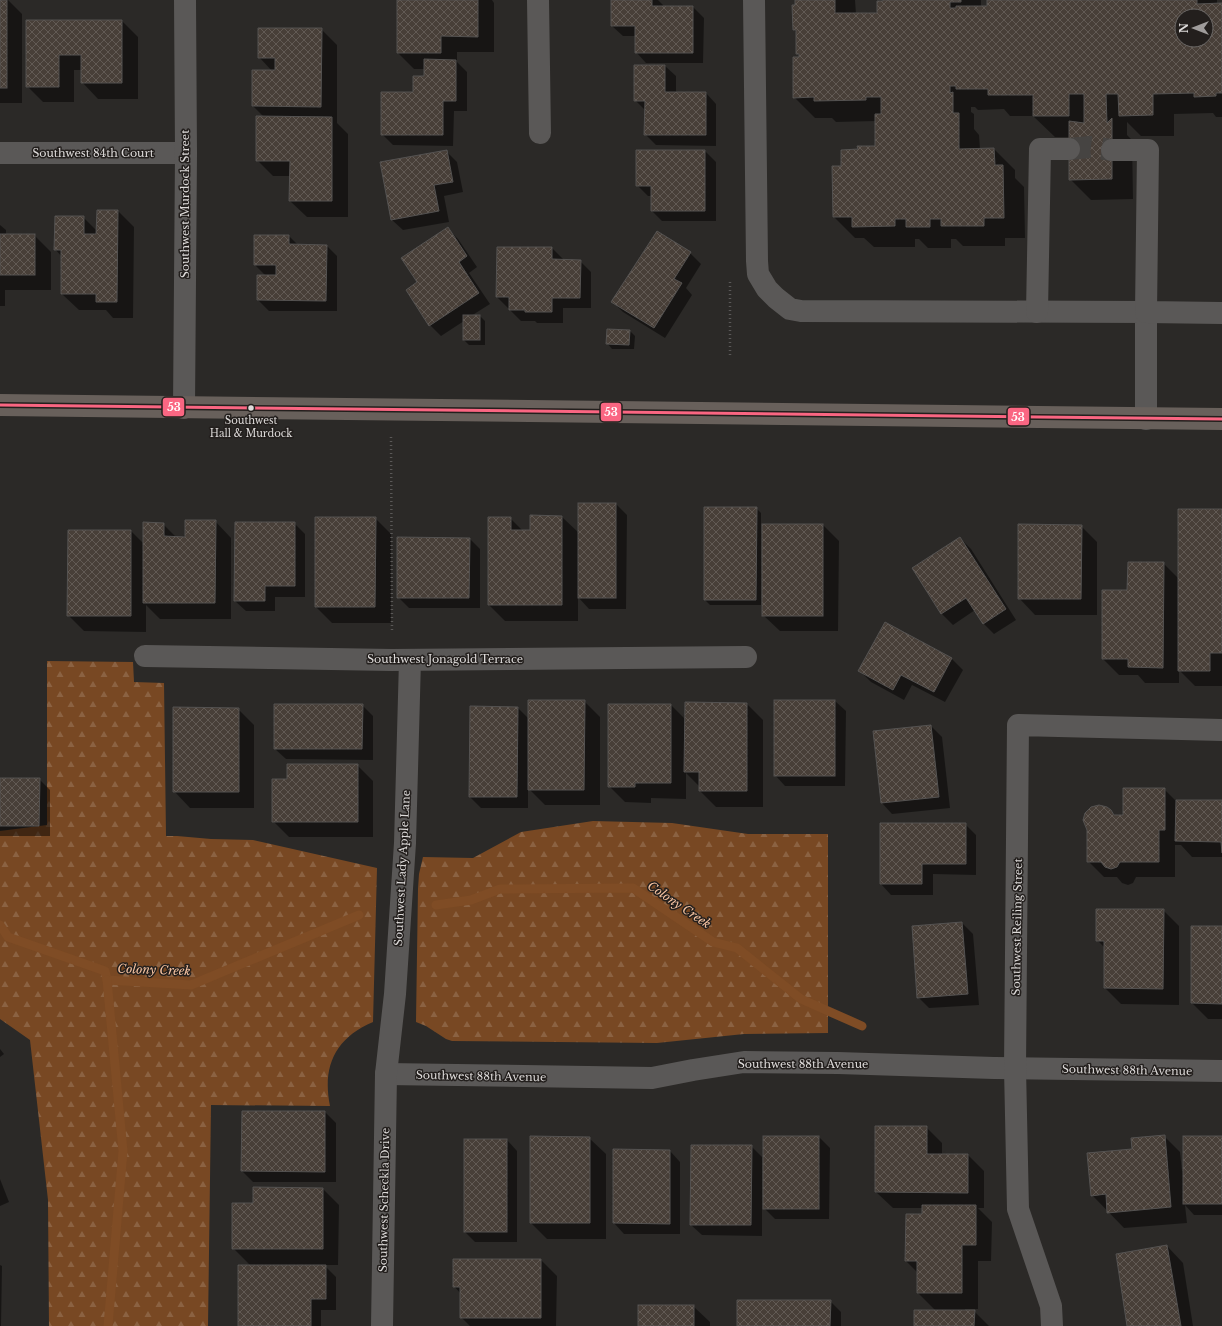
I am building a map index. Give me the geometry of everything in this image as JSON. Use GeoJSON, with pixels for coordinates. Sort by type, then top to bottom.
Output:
{"type":"FeatureCollection","features":[{"type":"Feature","properties":{"kind":"main road"},"geometry":{"type":"LineString","coordinates":[[0,405],[1222,419]]}},
{"type":"Feature","properties":{"kind":"street","name":"Southwest Murdock Street"},"geometry":{"type":"LineString","coordinates":[[184,408],[186,153],[185,0]]}},
{"type":"Feature","properties":{"kind":"street"},"geometry":{"type":"LineString","coordinates":[[538,0],[540,133]]}},
{"type":"Feature","properties":{"kind":"street"},"geometry":{"type":"LineString","coordinates":[[754,0],[758,274],[767,289],[790,309],[801,311],[1222,313]]}},
{"type":"Feature","properties":{"kind":"street"},"geometry":{"type":"LineString","coordinates":[[1037,312],[1040,149],[1069,149]]}},
{"type":"Feature","properties":{"kind":"street"},"geometry":{"type":"LineString","coordinates":[[1112,150],[1148,150],[1146,418]]}},
{"type":"Feature","properties":{"kind":"street","name":"Southwest 84th Court"},"geometry":{"type":"LineString","coordinates":[[0,153],[186,153]]}},
{"type":"Feature","properties":{"kind":"street","name":"Southwest Jonagold Terrace"},"geometry":{"type":"LineString","coordinates":[[145,656],[401,660],[746,657]]}},
{"type":"Feature","properties":{"kind":"street","name":"Southwest Lady Apple Lane"},"geometry":{"type":"LineString","coordinates":[[386,1074],[395,994],[405,843],[401,660]]}},
{"type":"Feature","properties":{"kind":"street","name":"Southwest Reiling Street"},"geometry":{"type":"LineString","coordinates":[[1052,1326],[1051,1306],[1018,1209],[1015,1068],[1018,725],[1222,730]]}},
{"type":"Feature","properties":{"kind":"street","name":"Southwest 88th Avenue"},"geometry":{"type":"LineString","coordinates":[[386,1074],[652,1078],[744,1062],[1222,1071]]}},
{"type":"Feature","properties":{"kind":"street","name":"Southwest Scheckla Drive"},"geometry":{"type":"LineString","coordinates":[[382,1326],[386,1074]]}},
{"type":"Feature","properties":{"kind":"path"},"geometry":{"type":"LineString","coordinates":[[390,410],[401,660]]}},
{"type":"Feature","properties":{"kind":"green space"},"geometry":{"type":"Polygon","coordinates":[[[47,661],[133,662],[134,682],[164,683],[166,836],[253,840],[377,868],[373,1022],[349,1036],[334,1055],[328,1079],[330,1106],[211,1105],[208,1326],[49,1326],[48,1200],[30,1040],[0,1019],[0,831],[47,825],[47,661]]]}},
{"type":"Feature","properties":{"kind":"green space"},"geometry":{"type":"Polygon","coordinates":[[[593,821],[672,823],[748,834],[828,834],[828,1033],[744,1034],[657,1043],[452,1041],[416,1022],[418,889],[419,874],[423,857],[473,858],[521,832],[593,821]]]}},
{"type":"Feature","properties":{"kind":"building"},"geometry":{"type":"Polygon","coordinates":[[[0,0],[7,0],[7,88],[0,88],[0,0]]]}},
{"type":"Feature","properties":{"kind":"building"},"geometry":{"type":"Polygon","coordinates":[[[397,0],[478,0],[478,37],[441,36],[441,53],[397,53],[397,0]]]}},
{"type":"Feature","properties":{"kind":"building"},"geometry":{"type":"Polygon","coordinates":[[[611,0],[652,0],[652,6],[693,6],[693,53],[635,53],[635,26],[611,26],[611,0]]]}},
{"type":"Feature","properties":{"kind":"building"},"geometry":{"type":"Polygon","coordinates":[[[795,0],[835,0],[835,13],[877,13],[877,1],[883,0],[961,0],[961,2],[950,2],[950,8],[956,8],[956,6],[987,6],[987,0],[1197,0],[1197,4],[1222,3],[1222,93],[1216,93],[1216,96],[1194,97],[1194,93],[1153,94],[1153,115],[1119,116],[1118,94],[1106,94],[1107,123],[1112,118],[1112,179],[1069,180],[1069,121],[1084,123],[1084,94],[1069,94],[1069,116],[1033,116],[1033,95],[988,95],[988,89],[956,89],[956,86],[950,86],[950,93],[953,92],[953,113],[959,113],[959,149],[994,148],[995,165],[1003,165],[1004,218],[984,218],[984,226],[941,226],[941,219],[930,219],[930,227],[906,227],[906,219],[895,219],[895,226],[852,227],[852,217],[833,217],[832,166],[841,166],[841,150],[858,149],[857,146],[875,146],[875,114],[881,114],[881,97],[866,97],[866,100],[814,101],[814,97],[793,98],[793,57],[799,57],[799,54],[796,54],[796,30],[793,30],[792,5],[795,5],[795,0]]]}},
{"type":"Feature","properties":{"kind":"building"},"geometry":{"type":"Polygon","coordinates":[[[26,20],[122,20],[122,83],[81,83],[81,55],[59,55],[59,87],[26,87],[26,20]]]}},
{"type":"Feature","properties":{"kind":"building"},"geometry":{"type":"Polygon","coordinates":[[[258,28],[322,28],[321,107],[252,106],[252,70],[275,70],[275,58],[258,58],[258,28]]]}},
{"type":"Feature","properties":{"kind":"building"},"geometry":{"type":"Polygon","coordinates":[[[424,59],[456,60],[456,101],[443,101],[443,135],[381,135],[381,92],[413,92],[413,76],[424,76],[424,59]]]}},
{"type":"Feature","properties":{"kind":"building"},"geometry":{"type":"Polygon","coordinates":[[[634,65],[665,65],[665,92],[706,92],[706,135],[644,135],[645,101],[634,101],[634,65]]]}},
{"type":"Feature","properties":{"kind":"building"},"geometry":{"type":"Polygon","coordinates":[[[256,116],[332,117],[332,201],[289,201],[290,161],[256,161],[256,116]]]}},
{"type":"Feature","properties":{"kind":"building"},"geometry":{"type":"Polygon","coordinates":[[[447,150],[453,182],[434,185],[439,211],[391,220],[380,162],[447,150]]]}},
{"type":"Feature","properties":{"kind":"building"},"geometry":{"type":"Polygon","coordinates":[[[636,150],[705,150],[705,211],[651,211],[651,186],[636,186],[636,150]]]}},
{"type":"Feature","properties":{"kind":"building"},"geometry":{"type":"Polygon","coordinates":[[[97,210],[118,210],[117,302],[96,302],[96,294],[61,294],[61,250],[54,250],[55,216],[84,216],[84,234],[96,234],[97,210]]]}},
{"type":"Feature","properties":{"kind":"building"},"geometry":{"type":"Polygon","coordinates":[[[448,227],[467,256],[459,262],[479,293],[429,326],[406,290],[417,282],[401,258],[448,227]]]}},
{"type":"Feature","properties":{"kind":"building"},"geometry":{"type":"Polygon","coordinates":[[[657,231],[691,252],[674,279],[682,283],[654,328],[611,302],[657,231]]]}},
{"type":"Feature","properties":{"kind":"building"},"geometry":{"type":"Polygon","coordinates":[[[0,234],[35,234],[35,275],[0,275],[0,234]]]}},
{"type":"Feature","properties":{"kind":"building"},"geometry":{"type":"Polygon","coordinates":[[[254,235],[289,235],[289,244],[327,245],[326,301],[257,300],[257,275],[276,275],[276,265],[254,265],[254,235]]]}},
{"type":"Feature","properties":{"kind":"building"},"geometry":{"type":"Polygon","coordinates":[[[497,247],[552,247],[552,259],[581,260],[580,298],[552,298],[552,312],[525,312],[525,310],[509,310],[509,297],[496,297],[497,247]]]}},
{"type":"Feature","properties":{"kind":"building"},"geometry":{"type":"Polygon","coordinates":[[[463,315],[480,315],[480,340],[463,340],[463,315]]]}},
{"type":"Feature","properties":{"kind":"building"},"geometry":{"type":"Polygon","coordinates":[[[607,329],[630,330],[629,345],[606,344],[607,329]]]}},
{"type":"Feature","properties":{"kind":"building"},"geometry":{"type":"Polygon","coordinates":[[[578,503],[616,503],[616,598],[578,598],[578,503]]]}},
{"type":"Feature","properties":{"kind":"building"},"geometry":{"type":"Polygon","coordinates":[[[704,507],[757,507],[756,600],[704,600],[704,507]]]}},
{"type":"Feature","properties":{"kind":"building"},"geometry":{"type":"Polygon","coordinates":[[[1178,509],[1222,509],[1222,653],[1210,653],[1210,671],[1178,671],[1178,509]]]}},
{"type":"Feature","properties":{"kind":"building"},"geometry":{"type":"Polygon","coordinates":[[[530,515],[562,516],[562,605],[488,605],[488,517],[511,517],[511,530],[530,530],[530,515]]]}},
{"type":"Feature","properties":{"kind":"building"},"geometry":{"type":"Polygon","coordinates":[[[315,517],[376,517],[375,607],[315,607],[315,517]]]}},
{"type":"Feature","properties":{"kind":"building"},"geometry":{"type":"Polygon","coordinates":[[[185,520],[216,520],[215,603],[143,603],[143,522],[164,523],[164,536],[185,537],[185,520]]]}},
{"type":"Feature","properties":{"kind":"building"},"geometry":{"type":"Polygon","coordinates":[[[235,522],[295,522],[295,586],[265,586],[265,601],[234,601],[235,522]]]}},
{"type":"Feature","properties":{"kind":"building"},"geometry":{"type":"Polygon","coordinates":[[[762,524],[823,524],[823,616],[762,616],[762,524]]]}},
{"type":"Feature","properties":{"kind":"building"},"geometry":{"type":"Polygon","coordinates":[[[1018,524],[1082,525],[1081,599],[1018,599],[1018,524]]]}},
{"type":"Feature","properties":{"kind":"building"},"geometry":{"type":"Polygon","coordinates":[[[68,530],[131,530],[131,616],[67,616],[68,530]]]}},
{"type":"Feature","properties":{"kind":"building"},"geometry":{"type":"Polygon","coordinates":[[[397,537],[470,538],[469,598],[397,598],[397,537]]]}},
{"type":"Feature","properties":{"kind":"building"},"geometry":{"type":"Polygon","coordinates":[[[960,537],[1006,609],[983,624],[966,598],[941,614],[912,568],[960,537]]]}},
{"type":"Feature","properties":{"kind":"building"},"geometry":{"type":"Polygon","coordinates":[[[1128,562],[1164,562],[1163,668],[1128,667],[1128,659],[1102,659],[1102,590],[1127,590],[1128,562]]]}},
{"type":"Feature","properties":{"kind":"building"},"geometry":{"type":"Polygon","coordinates":[[[885,622],[952,658],[934,692],[901,675],[893,690],[858,671],[885,622]]]}},
{"type":"Feature","properties":{"kind":"building"},"geometry":{"type":"Polygon","coordinates":[[[528,700],[585,700],[584,790],[528,790],[528,700]]]}},
{"type":"Feature","properties":{"kind":"building"},"geometry":{"type":"Polygon","coordinates":[[[774,700],[835,700],[835,776],[774,776],[774,700]]]}},
{"type":"Feature","properties":{"kind":"building"},"geometry":{"type":"Polygon","coordinates":[[[685,702],[747,703],[747,791],[699,791],[699,772],[684,772],[685,702]]]}},
{"type":"Feature","properties":{"kind":"building"},"geometry":{"type":"Polygon","coordinates":[[[274,704],[363,704],[362,749],[274,749],[274,704]]]}},
{"type":"Feature","properties":{"kind":"building"},"geometry":{"type":"Polygon","coordinates":[[[608,704],[671,704],[671,783],[635,783],[635,787],[608,787],[608,704]]]}},
{"type":"Feature","properties":{"kind":"building"},"geometry":{"type":"Polygon","coordinates":[[[470,706],[518,707],[517,797],[469,797],[470,706]]]}},
{"type":"Feature","properties":{"kind":"building"},"geometry":{"type":"Polygon","coordinates":[[[173,707],[239,708],[239,792],[173,792],[173,707]]]}},
{"type":"Feature","properties":{"kind":"building"},"geometry":{"type":"Polygon","coordinates":[[[931,725],[939,797],[881,803],[873,731],[931,725]]]}},
{"type":"Feature","properties":{"kind":"building"},"geometry":{"type":"Polygon","coordinates":[[[287,764],[358,764],[358,822],[272,822],[272,779],[287,779],[287,764]]]}},
{"type":"Feature","properties":{"kind":"building"},"geometry":{"type":"Polygon","coordinates":[[[0,778],[40,778],[39,826],[0,826],[0,778]]]}},
{"type":"Feature","properties":{"kind":"building"},"geometry":{"type":"Polygon","coordinates":[[[1123,788],[1165,788],[1165,830],[1159,830],[1159,862],[1120,862],[1117,867],[1111,869],[1105,867],[1101,862],[1087,862],[1087,830],[1083,820],[1085,813],[1091,807],[1099,805],[1107,807],[1114,815],[1123,815],[1123,788]]]}},
{"type":"Feature","properties":{"kind":"building"},"geometry":{"type":"Polygon","coordinates":[[[1176,800],[1222,800],[1222,853],[1221,842],[1175,841],[1176,800]]]}},
{"type":"Feature","properties":{"kind":"building"},"geometry":{"type":"Polygon","coordinates":[[[880,823],[966,823],[966,864],[922,864],[922,884],[880,884],[880,823]]]}},
{"type":"Feature","properties":{"kind":"building"},"geometry":{"type":"Polygon","coordinates":[[[1096,909],[1164,909],[1163,989],[1104,988],[1104,941],[1096,941],[1096,909]]]}},
{"type":"Feature","properties":{"kind":"building"},"geometry":{"type":"Polygon","coordinates":[[[962,922],[968,994],[917,998],[912,926],[962,922]]]}},
{"type":"Feature","properties":{"kind":"building"},"geometry":{"type":"Polygon","coordinates":[[[1191,926],[1222,926],[1222,1004],[1191,1003],[1191,926]]]}},
{"type":"Feature","properties":{"kind":"building"},"geometry":{"type":"Polygon","coordinates":[[[242,1111],[325,1111],[325,1172],[241,1171],[242,1111]]]}},
{"type":"Feature","properties":{"kind":"building"},"geometry":{"type":"Polygon","coordinates":[[[875,1126],[927,1126],[927,1154],[968,1154],[968,1193],[875,1192],[875,1126]]]}},
{"type":"Feature","properties":{"kind":"building"},"geometry":{"type":"Polygon","coordinates":[[[1165,1135],[1171,1207],[1107,1213],[1106,1194],[1091,1196],[1087,1153],[1132,1149],[1131,1138],[1165,1135]]]}},
{"type":"Feature","properties":{"kind":"building"},"geometry":{"type":"Polygon","coordinates":[[[530,1136],[590,1137],[590,1223],[530,1223],[530,1136]]]}},
{"type":"Feature","properties":{"kind":"building"},"geometry":{"type":"Polygon","coordinates":[[[763,1136],[819,1136],[819,1209],[763,1209],[763,1136]]]}},
{"type":"Feature","properties":{"kind":"building"},"geometry":{"type":"Polygon","coordinates":[[[1183,1136],[1222,1136],[1222,1204],[1183,1204],[1183,1136]]]}},
{"type":"Feature","properties":{"kind":"building"},"geometry":{"type":"Polygon","coordinates":[[[464,1139],[507,1139],[507,1232],[464,1232],[464,1139]]]}},
{"type":"Feature","properties":{"kind":"building"},"geometry":{"type":"Polygon","coordinates":[[[691,1145],[752,1145],[751,1225],[690,1225],[691,1145]]]}},
{"type":"Feature","properties":{"kind":"building"},"geometry":{"type":"Polygon","coordinates":[[[613,1149],[670,1150],[670,1224],[613,1223],[613,1149]]]}},
{"type":"Feature","properties":{"kind":"building"},"geometry":{"type":"Polygon","coordinates":[[[253,1187],[323,1188],[323,1249],[232,1249],[232,1203],[253,1203],[253,1187]]]}},
{"type":"Feature","properties":{"kind":"building"},"geometry":{"type":"Polygon","coordinates":[[[922,1205],[976,1205],[976,1245],[962,1245],[962,1293],[917,1293],[917,1261],[905,1261],[906,1214],[922,1214],[922,1205]]]}},
{"type":"Feature","properties":{"kind":"building"},"geometry":{"type":"Polygon","coordinates":[[[1167,1245],[1181,1326],[1127,1326],[1116,1254],[1167,1245]]]}},
{"type":"Feature","properties":{"kind":"building"},"geometry":{"type":"Polygon","coordinates":[[[453,1259],[541,1259],[541,1318],[460,1318],[460,1287],[453,1287],[453,1259]]]}},
{"type":"Feature","properties":{"kind":"building"},"geometry":{"type":"Polygon","coordinates":[[[238,1265],[326,1265],[326,1299],[311,1299],[311,1326],[238,1326],[238,1265]]]}},
{"type":"Feature","properties":{"kind":"building"},"geometry":{"type":"Polygon","coordinates":[[[737,1300],[831,1300],[830,1326],[737,1326],[737,1300]]]}},
{"type":"Feature","properties":{"kind":"building"},"geometry":{"type":"Polygon","coordinates":[[[638,1305],[694,1305],[694,1326],[638,1326],[638,1305]]]}},
{"type":"Feature","properties":{"kind":"building"},"geometry":{"type":"Polygon","coordinates":[[[914,1310],[975,1310],[974,1326],[914,1326],[914,1310]]]}},
{"type":"Feature","properties":{"kind":"waterway","name":"Colony Creek"},"geometry":{"type":"LineString","coordinates":[[436,905],[471,900],[500,889],[633,888],[713,942],[737,948],[801,999],[862,1026]]}},
{"type":"Feature","properties":{"kind":"waterway","name":"Colony Creek"},"geometry":{"type":"LineString","coordinates":[[0,925],[8,937],[105,971],[107,980],[191,985],[359,915]]}},
{"type":"Feature","properties":{"kind":"waterway"},"geometry":{"type":"LineString","coordinates":[[107,980],[123,1151],[108,1326]]}},
{"type":"Feature","properties":{"kind":"tunnel"},"geometry":{"type":"LineString","coordinates":[[1069,149],[1090,147],[1112,150]]}},
{"type":"Feature","properties":{"kind":"transit line","name":"53"},"geometry":{"type":"LineString","coordinates":[[0,405],[1222,419]]}},
{"type":"Feature","properties":{"kind":"place","name":"Southwest Hall & Murdock"},"geometry":{"type":"Point","coordinates":[251,408]}}]}
